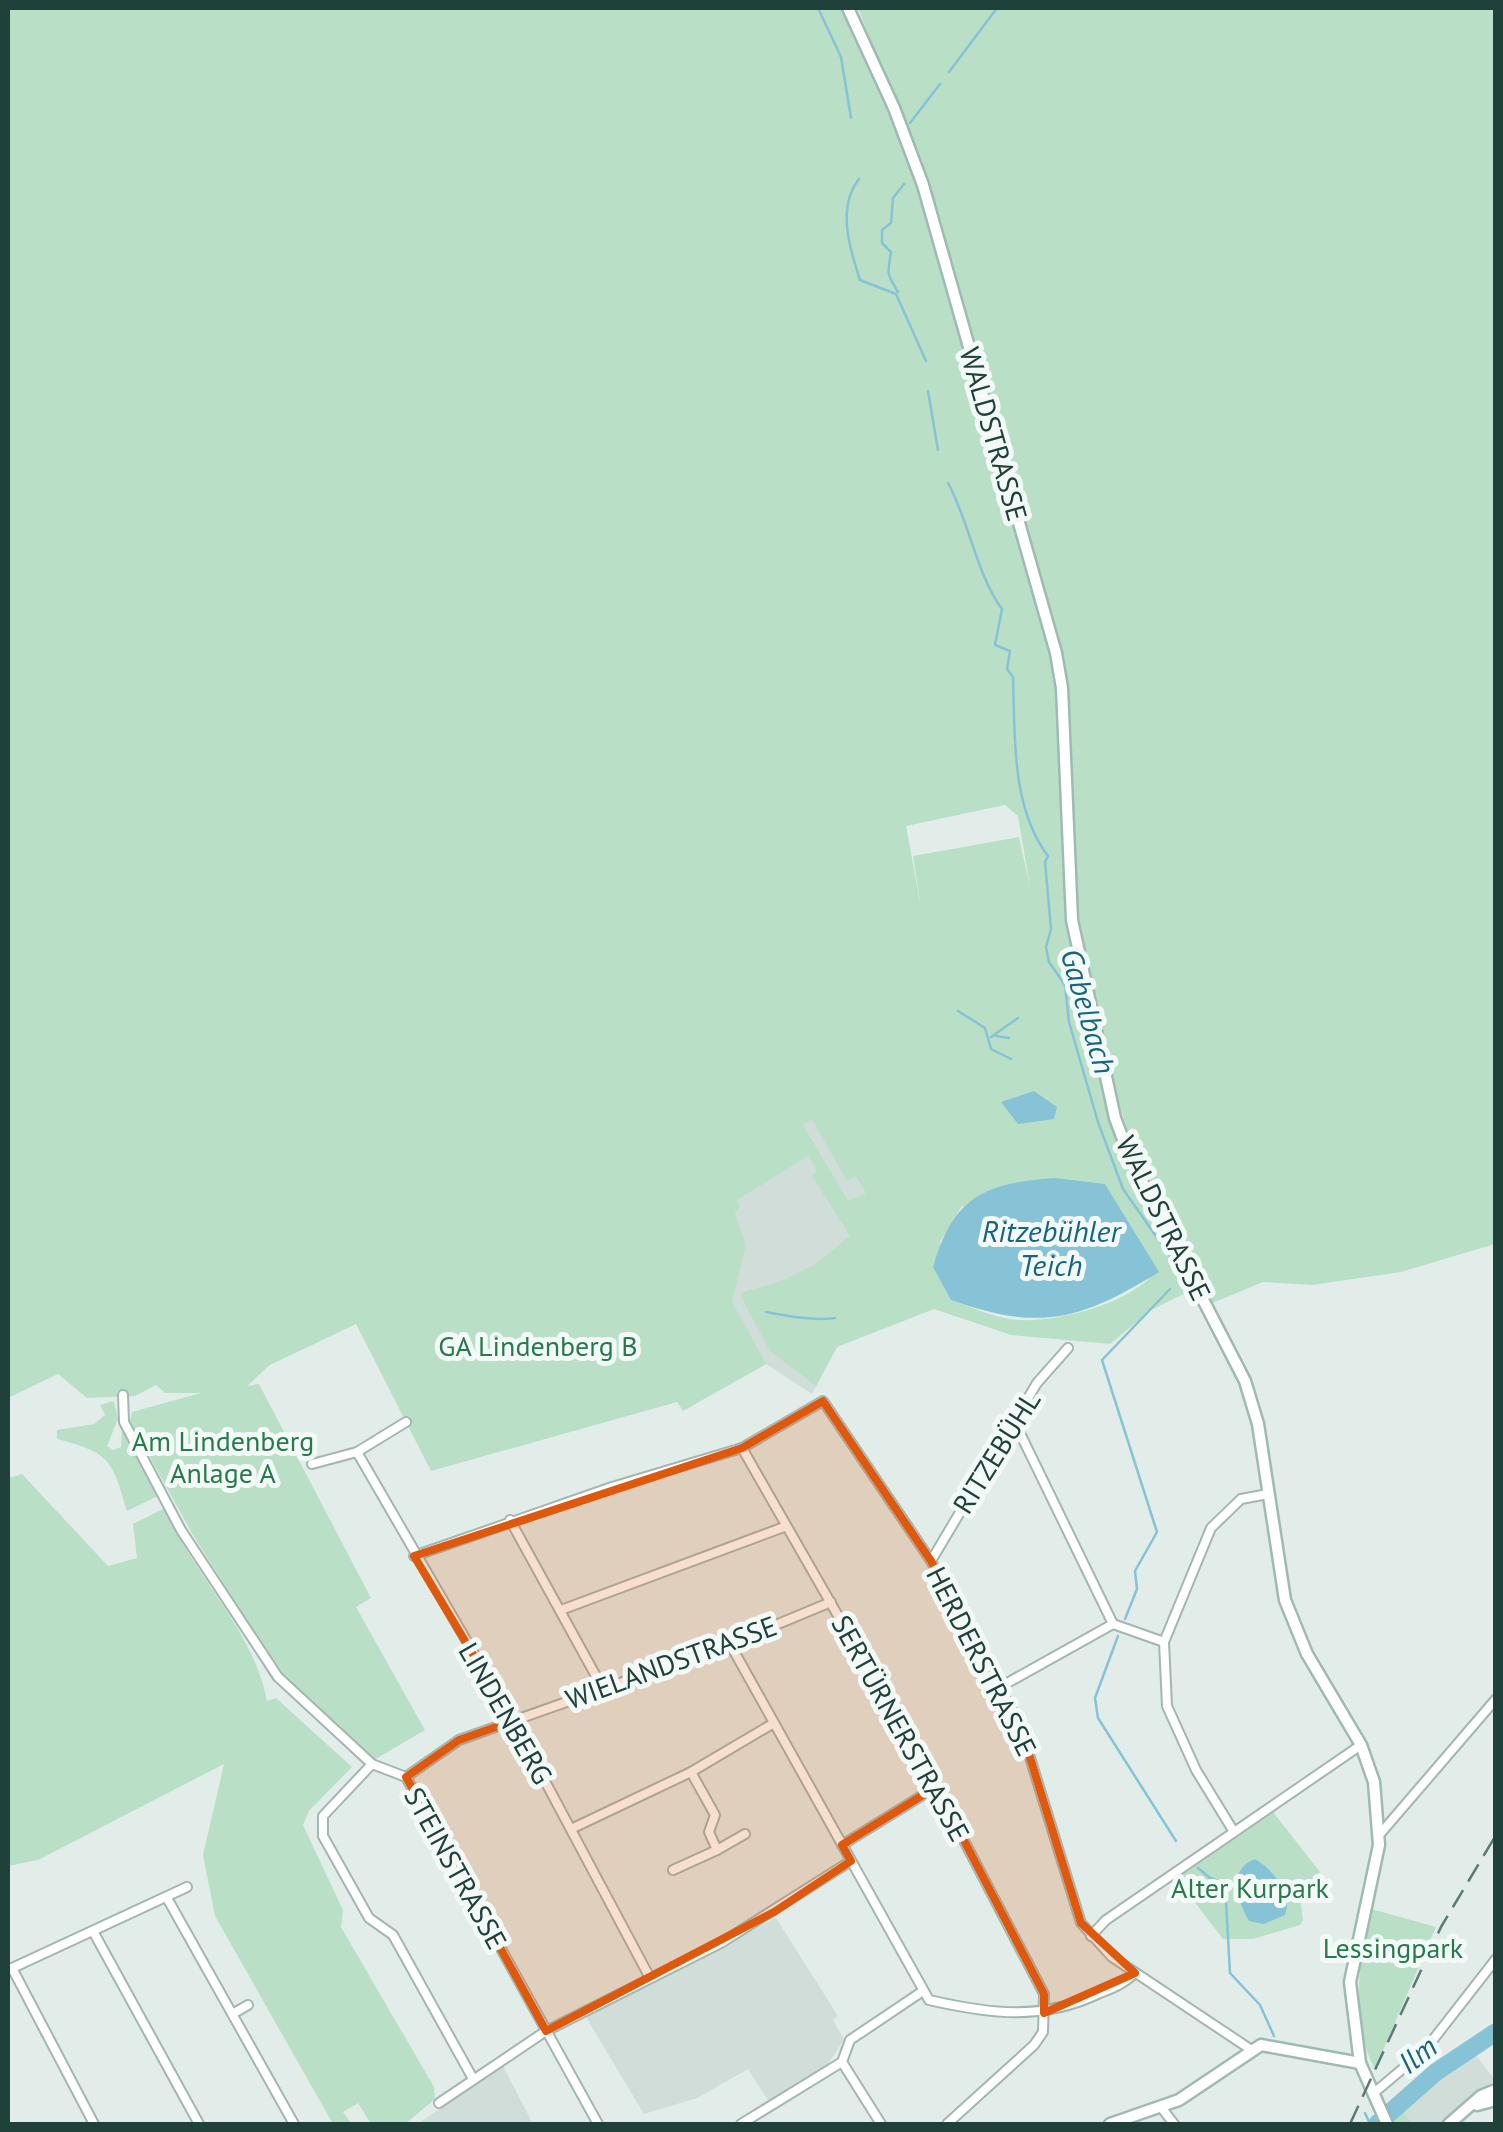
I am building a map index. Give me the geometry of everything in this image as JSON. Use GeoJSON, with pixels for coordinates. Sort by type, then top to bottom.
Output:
{"type":"FeatureCollection","features":[{"type":"Feature","properties":{"kind":"street","name":"WALDSTRASSE"},"geometry":{"type":"LineString","coordinates":[[848,8],[894,108],[923,185],[1056,653],[1062,688],[1072,920],[1115,1118],[1130,1158],[1245,1381],[1258,1424],[1277,1566],[1293,1623],[1361,1745],[1374,1782],[1380,1834],[1351,1968],[1360,2063],[1386,2124]]}},
{"type":"Feature","properties":{"kind":"street","name":"RITZEBÜHL"},"geometry":{"type":"LineString","coordinates":[[931,1561],[1038,1384],[1068,1348]]}},
{"type":"Feature","properties":{"kind":"street","name":"STEINSTRASSE"},"geometry":{"type":"LineString","coordinates":[[123,1395],[124,1422],[181,1530],[278,1677],[372,1764],[406,1777],[598,2124]]}},
{"type":"Feature","properties":{"kind":"street","name":"HERDERSTRASSE"},"geometry":{"type":"LineString","coordinates":[[742,1448],[823,1401],[931,1561],[1000,1687],[1032,1753],[1074,1909],[1091,1936],[1135,1974],[1250,2049]]}},
{"type":"Feature","properties":{"kind":"street"},"geometry":{"type":"LineString","coordinates":[[312,1464],[357,1452],[406,1422]]}},
{"type":"Feature","properties":{"kind":"street"},"geometry":{"type":"LineString","coordinates":[[1014,1423],[1114,1624],[1164,1642]]}},
{"type":"Feature","properties":{"kind":"street"},"geometry":{"type":"LineString","coordinates":[[414,1556],[510,1520],[742,1448]]}},
{"type":"Feature","properties":{"kind":"street","name":"SERTÜRNERSTRASSE"},"geometry":{"type":"LineString","coordinates":[[742,1448],[936,1787],[1044,1994],[1044,2013]]}},
{"type":"Feature","properties":{"kind":"street","name":"LINDENBERG"},"geometry":{"type":"LineString","coordinates":[[357,1452],[414,1556],[514,1721],[650,1978]]}},
{"type":"Feature","properties":{"kind":"street"},"geometry":{"type":"LineString","coordinates":[[1234,1832],[1196,1770],[1167,1706],[1164,1642],[1211,1528],[1241,1500],[1268,1494]]}},
{"type":"Feature","properties":{"kind":"street"},"geometry":{"type":"LineString","coordinates":[[510,1520],[602,1687]]}},
{"type":"Feature","properties":{"kind":"street"},"geometry":{"type":"LineString","coordinates":[[562,1610],[784,1527]]}},
{"type":"Feature","properties":{"kind":"street","name":"WIELANDSTRASSE"},"geometry":{"type":"LineString","coordinates":[[406,1777],[459,1740],[730,1644],[830,1602]]}},
{"type":"Feature","properties":{"kind":"street"},"geometry":{"type":"LineString","coordinates":[[1000,1687],[1114,1624]]}},
{"type":"Feature","properties":{"kind":"street"},"geometry":{"type":"LineString","coordinates":[[730,1644],[929,2000],[987,2013],[1044,2013],[1091,1998],[1135,1974]]}},
{"type":"Feature","properties":{"kind":"street"},"geometry":{"type":"LineString","coordinates":[[1380,1834],[1496,1698]]}},
{"type":"Feature","properties":{"kind":"street"},"geometry":{"type":"LineString","coordinates":[[571,1829],[691,1772],[774,1723]]}},
{"type":"Feature","properties":{"kind":"street"},"geometry":{"type":"LineString","coordinates":[[1091,1936],[1106,1920],[1361,1745]]}},
{"type":"Feature","properties":{"kind":"street"},"geometry":{"type":"LineString","coordinates":[[372,1764],[323,1816],[323,1836],[368,1918],[393,1935],[472,2078]]}},
{"type":"Feature","properties":{"kind":"street"},"geometry":{"type":"LineString","coordinates":[[691,1772],[715,1814],[709,1832],[716,1850]]}},
{"type":"Feature","properties":{"kind":"street"},"geometry":{"type":"LineString","coordinates":[[842,1844],[936,1787]]}},
{"type":"Feature","properties":{"kind":"street"},"geometry":{"type":"LineString","coordinates":[[673,1870],[746,1834]]}},
{"type":"Feature","properties":{"kind":"street"},"geometry":{"type":"LineString","coordinates":[[439,2103],[546,2031],[760,1921],[851,1860]]}},
{"type":"Feature","properties":{"kind":"street"},"geometry":{"type":"LineString","coordinates":[[94,2124],[10,1969],[186,1887]]}},
{"type":"Feature","properties":{"kind":"street"},"geometry":{"type":"LineString","coordinates":[[167,1898],[294,2124]]}},
{"type":"Feature","properties":{"kind":"street"},"geometry":{"type":"LineString","coordinates":[[94,1933],[198,2124]]}},
{"type":"Feature","properties":{"kind":"street"},"geometry":{"type":"LineString","coordinates":[[1375,2092],[1425,2050],[1496,1959]]}},
{"type":"Feature","properties":{"kind":"street"},"geometry":{"type":"LineString","coordinates":[[742,2124],[842,2062],[850,2040],[923,1990]]}},
{"type":"Feature","properties":{"kind":"street"},"geometry":{"type":"LineString","coordinates":[[234,2013],[248,2005]]}},
{"type":"Feature","properties":{"kind":"street"},"geometry":{"type":"LineString","coordinates":[[947,2124],[1034,2046],[1043,2032],[1044,2013]]}},
{"type":"Feature","properties":{"kind":"street"},"geometry":{"type":"LineString","coordinates":[[1110,2124],[1197,2090],[1250,2049],[1272,2045],[1360,2063]]}},
{"type":"Feature","properties":{"kind":"street"},"geometry":{"type":"LineString","coordinates":[[842,2062],[881,2124]]}},
{"type":"Feature","properties":{"kind":"street"},"geometry":{"type":"LineString","coordinates":[[1449,2124],[1496,2090]]}},
{"type":"Feature","properties":{"kind":"street"},"geometry":{"type":"LineString","coordinates":[[1467,2110],[1496,2100]]}},
{"type":"Feature","properties":{"kind":"street"},"geometry":{"type":"LineString","coordinates":[[1161,2107],[1174,2124]]}},
{"type":"Feature","properties":{"kind":"highlighted area"},"geometry":{"type":"Polygon","coordinates":[[[823,1401],[931,1561],[1020,1725],[1081,1923],[1135,1973],[1044,2013],[1044,1994],[936,1787],[842,1845],[851,1861],[774,1912],[546,2031],[406,1777],[459,1740],[513,1721],[414,1556],[742,1448],[823,1401]]]}},
{"type":"Feature","properties":{"kind":"shaded area"},"geometry":{"type":"Polygon","coordinates":[[[838,1070],[904,1191],[837,1347],[812,1394],[766,1364],[740,1379],[685,1269],[736,1141],[838,1070]]]}},
{"type":"Feature","properties":{"kind":"shaded area"},"geometry":{"type":"Polygon","coordinates":[[[776,1918],[838,2016],[833,2020],[844,2039],[829,2063],[769,2102],[748,2069],[697,2098],[644,2114],[586,2017],[776,1918]]]}},
{"type":"Feature","properties":{"kind":"shaded area"},"geometry":{"type":"Polygon","coordinates":[[[1475,2054],[1495,2080],[1440,2124],[1393,2124],[1446,2073],[1475,2054]]]}},
{"type":"Feature","properties":{"kind":"shaded area"},"geometry":{"type":"Polygon","coordinates":[[[502,2064],[533,2124],[418,2124],[502,2064]]]}},
{"type":"Feature","properties":{"kind":"green space"},"geometry":{"type":"Polygon","coordinates":[[[8,8],[840,8],[909,159],[1043,623],[1057,694],[1071,944],[1108,1117],[1124,1161],[1194,1289],[1151,1310],[1110,1344],[1011,1335],[934,1309],[837,1347],[816,1386],[770,1351],[741,1297],[743,1292],[779,1282],[814,1265],[850,1236],[812,1176],[817,1171],[808,1156],[737,1200],[740,1206],[735,1213],[746,1245],[732,1302],[766,1364],[683,1411],[677,1402],[431,1471],[356,1324],[270,1365],[247,1386],[259,1384],[371,1598],[356,1607],[425,1730],[374,1760],[281,1675],[193,1535],[130,1421],[132,1412],[201,1393],[165,1393],[156,1385],[135,1396],[87,1398],[58,1374],[8,1398],[8,8]],[[1005,805],[906,826],[921,907],[913,856],[1019,837],[1030,887],[1018,816],[1005,805]],[[812,1119],[803,1125],[848,1201],[866,1193],[856,1176],[847,1181],[812,1119]],[[962,1206],[940,1242],[951,1300],[1010,1319],[1054,1318],[1094,1308],[1131,1292],[1157,1270],[1133,1233],[962,1206]]]}},
{"type":"Feature","properties":{"kind":"green space"},"geometry":{"type":"Polygon","coordinates":[[[858,8],[1495,8],[1495,1244],[1401,1272],[1312,1285],[1263,1282],[1210,1304],[1129,1135],[1107,1065],[1079,917],[1067,676],[920,165],[858,8]]]}},
{"type":"Feature","properties":{"kind":"green space"},"geometry":{"type":"Polygon","coordinates":[[[114,1401],[118,1419],[107,1446],[113,1450],[121,1447],[122,1430],[158,1496],[127,1511],[107,1461],[89,1449],[57,1439],[57,1430],[94,1424],[105,1415],[100,1405],[114,1401]]]}},
{"type":"Feature","properties":{"kind":"green space"},"geometry":{"type":"Polygon","coordinates":[[[22,1474],[108,1566],[137,1558],[133,1524],[165,1508],[249,1650],[267,1701],[276,1698],[352,1767],[309,1811],[303,1825],[343,1910],[341,1927],[434,2087],[435,2099],[405,2124],[371,2124],[358,2103],[343,2112],[352,2124],[333,2124],[215,1916],[203,1855],[224,1764],[38,1860],[8,1866],[8,1478],[22,1474]]]}},
{"type":"Feature","properties":{"kind":"green space","name":"Alter Kurpark"},"geometry":{"type":"Polygon","coordinates":[[[1273,1812],[1320,1872],[1300,1898],[1303,1920],[1300,1925],[1253,1939],[1223,1939],[1176,1878],[1273,1812]]]}},
{"type":"Feature","properties":{"kind":"green space","name":"Lessingpark"},"geometry":{"type":"Polygon","coordinates":[[[1368,1908],[1436,1927],[1375,2069],[1362,2032],[1359,1990],[1368,1908]]]}},
{"type":"Feature","properties":{"kind":"green space"},"geometry":{"type":"Polygon","coordinates":[[[1495,2025],[1495,2041],[1446,2073],[1404,2113],[1412,2124],[1393,2124],[1387,2107],[1425,2074],[1495,2025]]]}},
{"type":"Feature","properties":{"kind":"water"},"geometry":{"type":"Polygon","coordinates":[[[1034,1091],[1057,1107],[1054,1119],[1018,1124],[1001,1102],[1034,1091]]]}},
{"type":"Feature","properties":{"kind":"water","name":"Ritzebühler Teich"},"geometry":{"type":"Polygon","coordinates":[[[1055,1178],[1105,1184],[1159,1272],[1106,1301],[1059,1316],[1010,1316],[951,1300],[933,1267],[941,1243],[962,1209],[975,1198],[1009,1184],[1055,1178]]]}},
{"type":"Feature","properties":{"kind":"water"},"geometry":{"type":"Polygon","coordinates":[[[1255,1859],[1275,1876],[1286,1899],[1285,1915],[1264,1924],[1249,1921],[1238,1895],[1241,1870],[1255,1859]]]}},
{"type":"Feature","properties":{"kind":"waterway","name":"Gabelbach"},"geometry":{"type":"LineString","coordinates":[[818,8],[841,57],[851,118]]}},
{"type":"Feature","properties":{"kind":"waterway"},"geometry":{"type":"LineString","coordinates":[[949,72],[997,8]]}},
{"type":"Feature","properties":{"kind":"waterway"},"geometry":{"type":"LineString","coordinates":[[910,123],[940,84]]}},
{"type":"Feature","properties":{"kind":"waterway","name":"Gabelbach"},"geometry":{"type":"LineString","coordinates":[[859,179],[848,202],[847,228],[860,280],[896,294],[926,361]]}},
{"type":"Feature","properties":{"kind":"waterway"},"geometry":{"type":"LineString","coordinates":[[898,292],[889,274],[891,252],[882,243],[882,230],[891,223],[893,198],[904,184]]}},
{"type":"Feature","properties":{"kind":"waterway","name":"Gabelbach"},"geometry":{"type":"LineString","coordinates":[[928,391],[938,450]]}},
{"type":"Feature","properties":{"kind":"waterway","name":"Gabelbach"},"geometry":{"type":"LineString","coordinates":[[948,483],[986,581],[1002,609],[995,645],[1010,651],[1007,669],[1013,677],[1021,793],[1027,816],[1048,856],[1045,862],[1051,929],[1046,947],[1049,962],[1065,985],[1069,1022],[1098,1122],[1123,1189],[1172,1259]]}},
{"type":"Feature","properties":{"kind":"waterway"},"geometry":{"type":"LineString","coordinates":[[958,1011],[985,1028],[991,1049],[1011,1059]]}},
{"type":"Feature","properties":{"kind":"waterway"},"geometry":{"type":"LineString","coordinates":[[991,1037],[1018,1018]]}},
{"type":"Feature","properties":{"kind":"waterway"},"geometry":{"type":"LineString","coordinates":[[996,1036],[1009,1038]]}},
{"type":"Feature","properties":{"kind":"waterway","name":"Gabelbach"},"geometry":{"type":"LineString","coordinates":[[1125,1619],[1137,1589],[1135,1571],[1157,1532],[1102,1360],[1170,1289]]}},
{"type":"Feature","properties":{"kind":"waterway"},"geometry":{"type":"LineString","coordinates":[[766,1312],[835,1318]]}},
{"type":"Feature","properties":{"kind":"waterway"},"geometry":{"type":"LineString","coordinates":[[239,1624],[274,1680]]}},
{"type":"Feature","properties":{"kind":"waterway","name":"Gabelbach"},"geometry":{"type":"LineString","coordinates":[[1118,1636],[1095,1698],[1098,1718],[1176,1841]]}},
{"type":"Feature","properties":{"kind":"waterway","name":"Gabelbach"},"geometry":{"type":"LineString","coordinates":[[1198,1868],[1225,1883],[1230,1973],[1260,2005],[1274,2036]]}},
{"type":"Feature","properties":{"kind":"waterway","name":"Ilm"},"geometry":{"type":"LineString","coordinates":[[1377,2124],[1436,2072],[1496,2032]]}},
{"type":"Feature","properties":{"kind":"waterway","name":"Gabelbach"},"geometry":{"type":"LineString","coordinates":[[1365,2113],[1370,2124]]}},
{"type":"Feature","properties":{"kind":"railway"},"geometry":{"type":"LineString","coordinates":[[1350,2124],[1441,1927],[1496,1835]]}},
{"type":"Feature","properties":{"kind":"park label","name":"GA Lindenberg B"},"geometry":{"type":"Point","coordinates":[538,1345]}},
{"type":"Feature","properties":{"kind":"park label","name":"Am Lindenberg Anlage A"},"geometry":{"type":"Point","coordinates":[223,1456]}}]}
